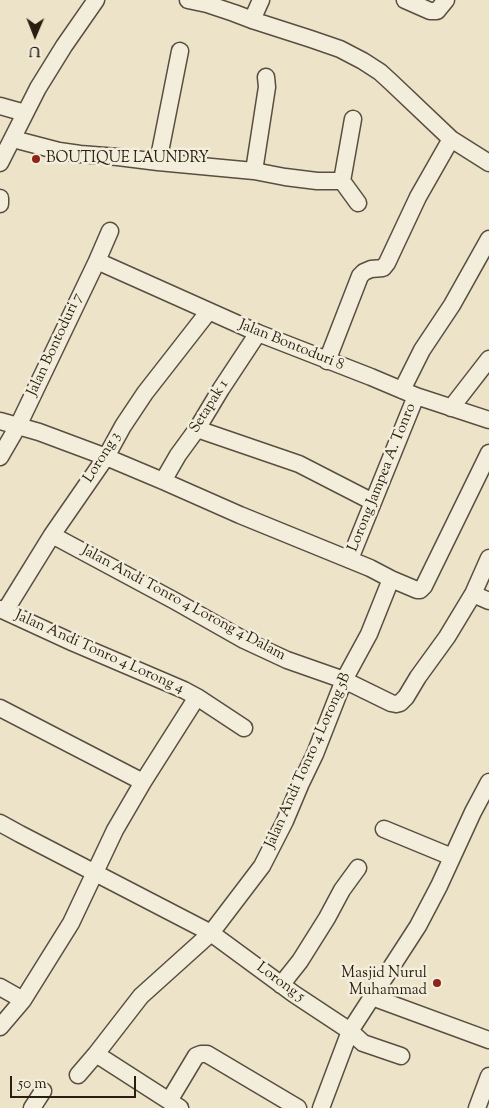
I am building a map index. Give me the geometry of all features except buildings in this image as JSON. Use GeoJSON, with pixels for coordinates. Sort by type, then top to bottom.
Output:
{"type":"FeatureCollection","features":[{"type":"Feature","properties":{"kind":"street"},"geometry":{"type":"LineString","coordinates":[[1,157],[13,139],[47,74],[96,0]]}},
{"type":"Feature","properties":{"kind":"street"},"geometry":{"type":"LineString","coordinates":[[252,20],[261,0]]}},
{"type":"Feature","properties":{"kind":"street"},"geometry":{"type":"LineString","coordinates":[[405,0],[430,11],[437,11],[446,0]]}},
{"type":"Feature","properties":{"kind":"street"},"geometry":{"type":"LineString","coordinates":[[196,1],[234,12],[252,20],[331,46],[363,61],[392,82],[451,139],[489,162]]}},
{"type":"Feature","properties":{"kind":"street"},"geometry":{"type":"LineString","coordinates":[[158,162],[180,51]]}},
{"type":"Feature","properties":{"kind":"street"},"geometry":{"type":"LineString","coordinates":[[254,171],[267,87],[266,77]]}},
{"type":"Feature","properties":{"kind":"street"},"geometry":{"type":"LineString","coordinates":[[0,106],[25,113]]}},
{"type":"Feature","properties":{"kind":"street"},"geometry":{"type":"LineString","coordinates":[[353,118],[342,181],[358,202]]}},
{"type":"Feature","properties":{"kind":"street"},"geometry":{"type":"LineString","coordinates":[[13,139],[80,154],[254,171],[317,181],[342,181]]}},
{"type":"Feature","properties":{"kind":"street"},"geometry":{"type":"LineString","coordinates":[[327,361],[360,276],[371,269],[383,268],[387,263],[418,198],[451,139]]}},
{"type":"Feature","properties":{"kind":"street"},"geometry":{"type":"LineString","coordinates":[[0,198],[0,204]]}},
{"type":"Feature","properties":{"kind":"street","name":"Jalan Bontoduri 7"},"geometry":{"type":"LineString","coordinates":[[0,457],[18,426],[110,231]]}},
{"type":"Feature","properties":{"kind":"street","name":"Lorong Jampea A. Tonro"},"geometry":{"type":"LineString","coordinates":[[350,559],[373,502],[422,350],[452,305],[489,239]]}},
{"type":"Feature","properties":{"kind":"street","name":"Jalan Bontoduri 8"},"geometry":{"type":"LineString","coordinates":[[97,261],[258,333],[327,361],[409,393],[489,420]]}},
{"type":"Feature","properties":{"kind":"street","name":"Lorong 3"},"geometry":{"type":"LineString","coordinates":[[2,610],[106,457],[145,393],[209,311]]}},
{"type":"Feature","properties":{"kind":"street","name":"Setapak 1"},"geometry":{"type":"LineString","coordinates":[[163,481],[258,333]]}},
{"type":"Feature","properties":{"kind":"street"},"geometry":{"type":"LineString","coordinates":[[451,408],[489,358]]}},
{"type":"Feature","properties":{"kind":"street"},"geometry":{"type":"LineString","coordinates":[[0,421],[70,443],[106,457],[240,515],[350,559],[416,590],[420,590],[424,586],[489,453]]}},
{"type":"Feature","properties":{"kind":"street"},"geometry":{"type":"LineString","coordinates":[[197,429],[300,464],[373,502]]}},
{"type":"Feature","properties":{"kind":"street","name":"Jalan Andi Tonro 4 Lorong 4 Dalam"},"geometry":{"type":"LineString","coordinates":[[52,535],[244,640],[287,660],[344,680],[392,702],[400,703],[406,698],[473,594]]}},
{"type":"Feature","properties":{"kind":"street"},"geometry":{"type":"LineString","coordinates":[[489,558],[473,594],[489,601]]}},
{"type":"Feature","properties":{"kind":"street","name":"Jalan Andi Tonro 4 Lorong 5B"},"geometry":{"type":"LineString","coordinates":[[78,1075],[141,996],[211,933],[262,866],[285,821],[315,754],[344,680],[369,634],[391,579]]}},
{"type":"Feature","properties":{"kind":"street","name":"Jalan Andi Tonro 4 Lorong 4"},"geometry":{"type":"LineString","coordinates":[[2,610],[184,690],[193,702],[244,728]]}},
{"type":"Feature","properties":{"kind":"street"},"geometry":{"type":"LineString","coordinates":[[0,1027],[23,1000],[71,923],[115,830],[193,702]]}},
{"type":"Feature","properties":{"kind":"street"},"geometry":{"type":"LineString","coordinates":[[0,708],[143,782]]}},
{"type":"Feature","properties":{"kind":"street"},"geometry":{"type":"LineString","coordinates":[[321,1108],[350,1031],[418,926],[439,886],[472,812],[489,782]]}},
{"type":"Feature","properties":{"kind":"street","name":"Lorong 5"},"geometry":{"type":"LineString","coordinates":[[0,823],[211,933],[281,985],[350,1031],[364,1043],[401,1056]]}},
{"type":"Feature","properties":{"kind":"street"},"geometry":{"type":"LineString","coordinates":[[384,829],[452,857]]}},
{"type":"Feature","properties":{"kind":"street"},"geometry":{"type":"LineString","coordinates":[[281,985],[300,960],[327,918],[342,890],[358,868]]}},
{"type":"Feature","properties":{"kind":"street"},"geometry":{"type":"LineString","coordinates":[[0,987],[23,1000]]}},
{"type":"Feature","properties":{"kind":"street"},"geometry":{"type":"LineString","coordinates":[[372,997],[489,1040]]}},
{"type":"Feature","properties":{"kind":"street"},"geometry":{"type":"LineString","coordinates":[[96,1054],[175,1104],[196,1056],[207,1054],[298,1108]]}},
{"type":"Feature","properties":{"kind":"street"},"geometry":{"type":"LineString","coordinates":[[477,1108],[489,1076]]}},
{"type":"Feature","properties":{"kind":"street"},"geometry":{"type":"LineString","coordinates":[[32,1108],[42,1090]]}},
{"type":"Feature","properties":{"kind":"place","name":"BOUTIQUE LAUNDRY"},"geometry":{"type":"Point","coordinates":[36,159]}},
{"type":"Feature","properties":{"kind":"place","name":"Masjid Nurul Muhammad"},"geometry":{"type":"Point","coordinates":[437,983]}}]}
